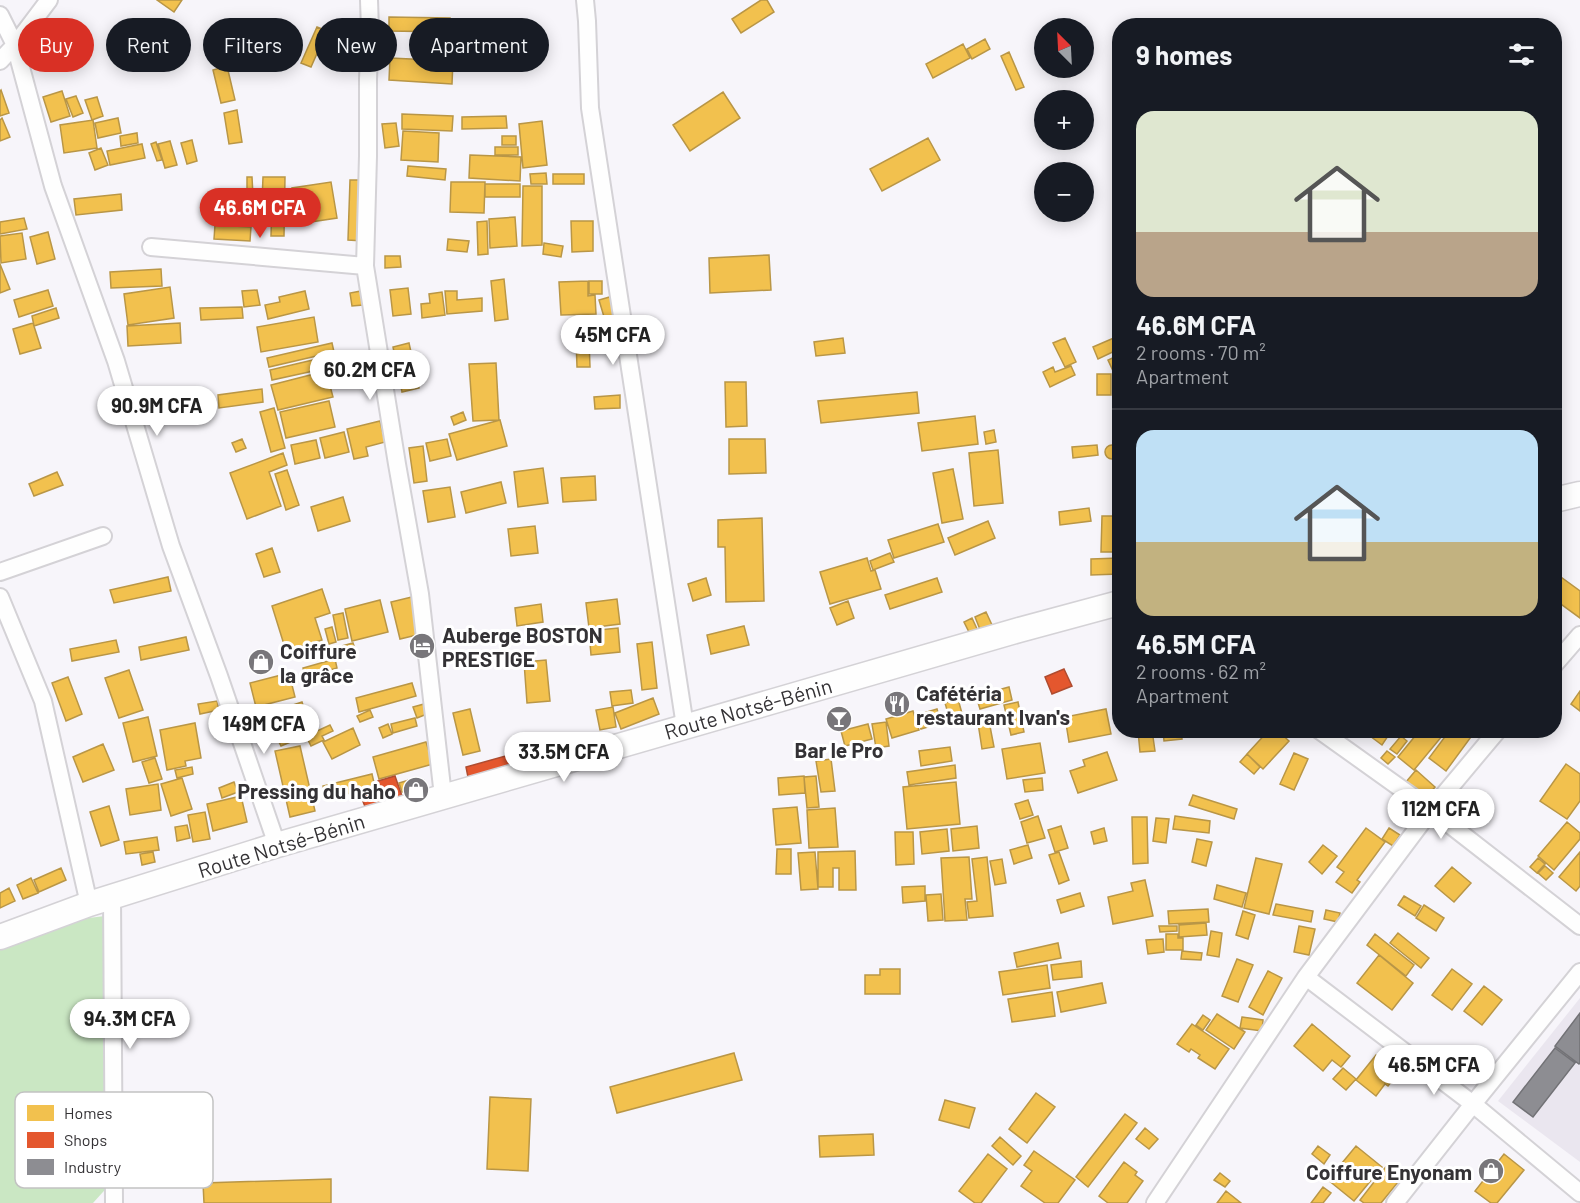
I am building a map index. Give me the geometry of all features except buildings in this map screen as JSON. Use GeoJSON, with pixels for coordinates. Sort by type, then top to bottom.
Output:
{"type":"FeatureCollection","features":[{"type":"Feature","properties":{"kind":"main road"},"geometry":{"type":"LineString","coordinates":[[1562,498],[1580,494]]}},
{"type":"Feature","properties":{"kind":"main road","name":"Route Notsé-Bénin"},"geometry":{"type":"LineString","coordinates":[[0,937],[101,900],[277,845],[1112,605]]}},
{"type":"Feature","properties":{"kind":"street"},"geometry":{"type":"LineString","coordinates":[[0,61],[49,0]]}},
{"type":"Feature","properties":{"kind":"street"},"geometry":{"type":"LineString","coordinates":[[369,0],[365,266],[420,594],[443,796]]}},
{"type":"Feature","properties":{"kind":"street"},"geometry":{"type":"LineString","coordinates":[[585,0],[590,108],[686,726]]}},
{"type":"Feature","properties":{"kind":"street"},"geometry":{"type":"LineString","coordinates":[[0,15],[15,45],[53,186],[116,361],[171,546],[219,676],[277,845]]}},
{"type":"Feature","properties":{"kind":"street"},"geometry":{"type":"LineString","coordinates":[[151,247],[365,266]]}},
{"type":"Feature","properties":{"kind":"street"},"geometry":{"type":"LineString","coordinates":[[0,573],[103,536]]}},
{"type":"Feature","properties":{"kind":"street"},"geometry":{"type":"LineString","coordinates":[[0,597],[43,701],[101,900],[109,1092]]}},
{"type":"Feature","properties":{"kind":"street"},"geometry":{"type":"LineString","coordinates":[[1562,656],[1580,635]]}},
{"type":"Feature","properties":{"kind":"street"},"geometry":{"type":"LineString","coordinates":[[1329,738],[1431,810],[1580,926]]}},
{"type":"Feature","properties":{"kind":"street"},"geometry":{"type":"LineString","coordinates":[[1155,1203],[1306,977],[1431,810],[1491,738]]}},
{"type":"Feature","properties":{"kind":"street"},"geometry":{"type":"LineString","coordinates":[[1395,1203],[1580,972]]}},
{"type":"Feature","properties":{"kind":"street"},"geometry":{"type":"LineString","coordinates":[[1306,977],[1473,1104],[1580,1193]]}},
{"type":"Feature","properties":{"kind":"street"},"geometry":{"type":"LineString","coordinates":[[113,1188],[114,1203]]}},
{"type":"Feature","properties":{"kind":"shaded area"},"geometry":{"type":"Polygon","coordinates":[[[1580,998],[1580,1162],[1498,1101],[1580,998]]]}},
{"type":"Feature","properties":{"kind":"green space"},"geometry":{"type":"Polygon","coordinates":[[[105,916],[110,1092],[15,1092],[15,1188],[107,1188],[93,1203],[0,1203],[0,950],[72,920],[105,916]]]}},
{"type":"Feature","properties":{"kind":"place","name":"Auberge BOSTON PRESTIGE"},"geometry":{"type":"Point","coordinates":[422,646]}},
{"type":"Feature","properties":{"kind":"place","name":"Coiffure la grâce"},"geometry":{"type":"Point","coordinates":[261,662]}},
{"type":"Feature","properties":{"kind":"place","name":"Cafétéria restaurant Ivan's"},"geometry":{"type":"Point","coordinates":[897,704]}},
{"type":"Feature","properties":{"kind":"place","name":"Bar le Pro"},"geometry":{"type":"Point","coordinates":[839,719]}},
{"type":"Feature","properties":{"kind":"place","name":"Pressing du haho"},"geometry":{"type":"Point","coordinates":[416,790]}},
{"type":"Feature","properties":{"kind":"place","name":"Coiffure Enyonam"},"geometry":{"type":"Point","coordinates":[1491,1171]}}]}
